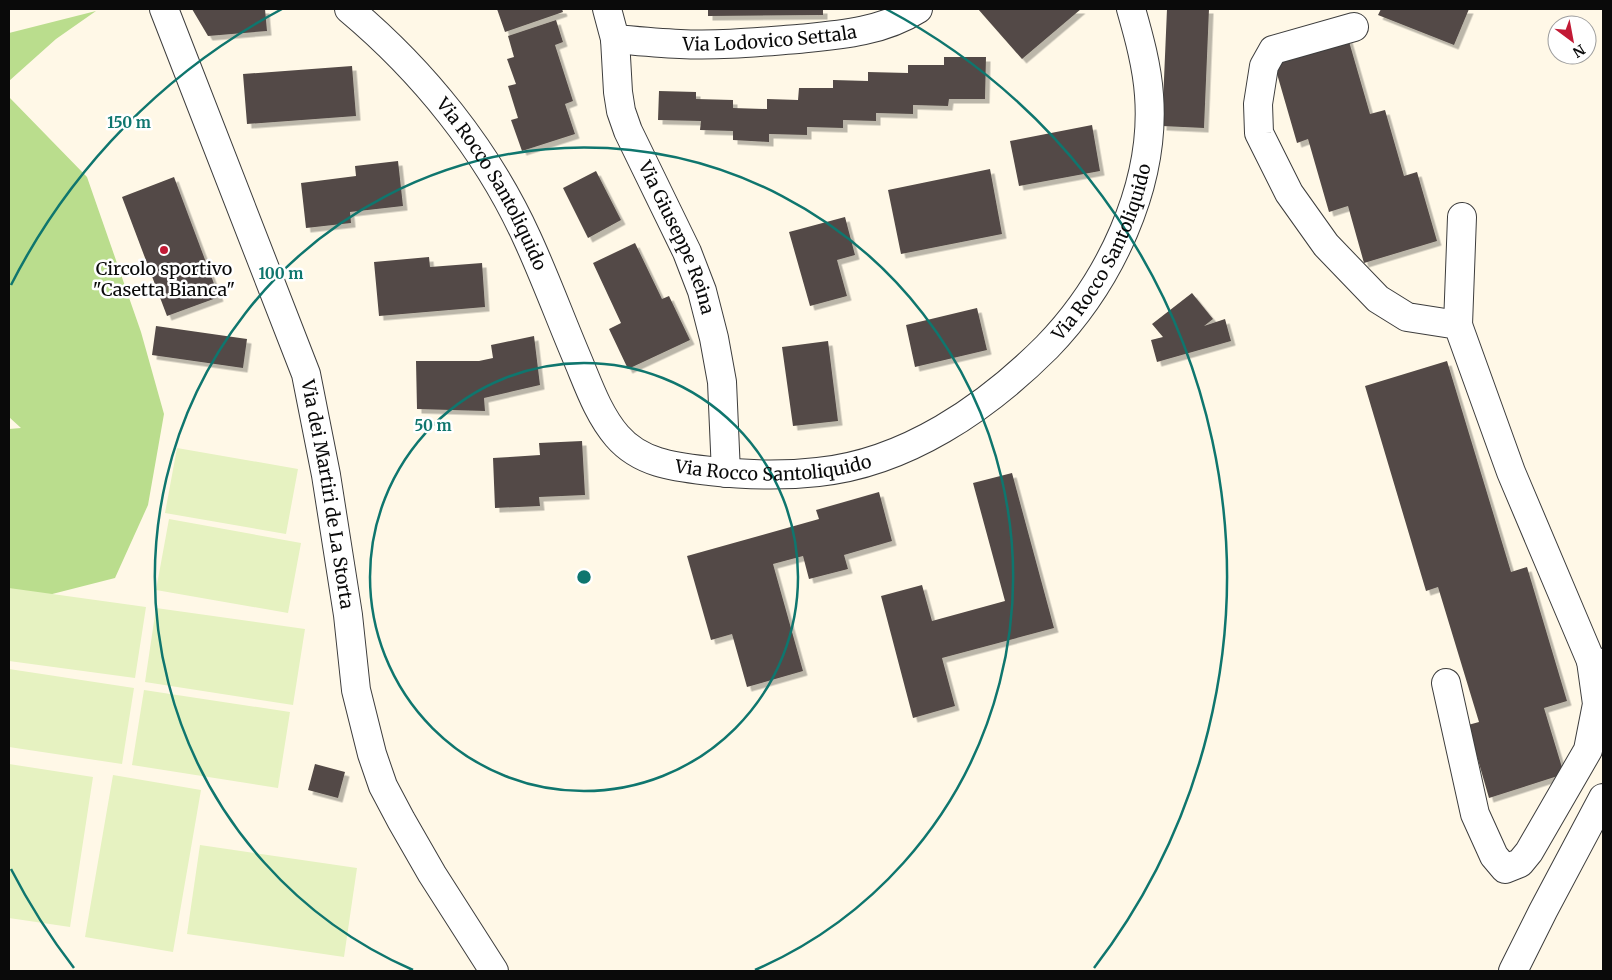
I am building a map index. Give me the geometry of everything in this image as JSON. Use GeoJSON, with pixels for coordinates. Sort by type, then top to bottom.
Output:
{"type":"FeatureCollection","features":[{"type":"Feature","properties":{"kind":"street","name":"Via dei Martiri de La Storta"},"geometry":{"type":"LineString","coordinates":[[164,9],[306,374],[326,475],[348,615],[356,690],[372,754],[383,786],[401,820],[432,874],[494,971]]}},
{"type":"Feature","properties":{"kind":"street","name":"Via Rocco Santoliquido"},"geometry":{"type":"LineString","coordinates":[[350,9],[402,58],[435,95],[485,162],[527,238],[586,381],[601,411],[617,436],[636,453],[658,463],[726,472],[775,474],[818,472],[852,466],[889,454],[941,429],[974,409],[1027,365],[1062,330],[1092,289],[1117,243],[1129,217],[1144,166],[1148,142],[1149,95],[1142,49],[1131,9]]}},
{"type":"Feature","properties":{"kind":"street","name":"Via Giuseppe Reina"},"geometry":{"type":"LineString","coordinates":[[607,9],[615,39],[620,111],[687,252],[702,291],[714,338],[722,382],[726,472]]}},
{"type":"Feature","properties":{"kind":"street","name":"Via Lodovico Settala"},"geometry":{"type":"LineString","coordinates":[[615,39],[680,44],[748,43],[821,37],[875,28],[908,16],[918,9]]}},
{"type":"Feature","properties":{"kind":"street"},"geometry":{"type":"LineString","coordinates":[[1354,27],[1273,50],[1264,66],[1258,104],[1259,133],[1289,194],[1326,245],[1378,299],[1407,317],[1458,325]]}},
{"type":"Feature","properties":{"kind":"street"},"geometry":{"type":"LineString","coordinates":[[1446,683],[1475,814],[1494,856],[1505,869],[1520,863],[1529,852],[1588,750],[1597,704],[1597,662],[1511,472],[1458,325],[1462,217]]}},
{"type":"Feature","properties":{"kind":"street"},"geometry":{"type":"LineString","coordinates":[[1513,971],[1603,798]]}},
{"type":"Feature","properties":{"kind":"green space"},"geometry":{"type":"Polygon","coordinates":[[[96,11],[56,39],[9,81],[9,33],[96,11]]]}},
{"type":"Feature","properties":{"kind":"green space"},"geometry":{"type":"Polygon","coordinates":[[[9,97],[87,177],[141,332],[164,414],[148,505],[115,578],[9,605],[9,429],[21,428],[9,417],[9,97]]]}},
{"type":"Feature","properties":{"kind":"green space"},"geometry":{"type":"Polygon","coordinates":[[[177,448],[298,469],[286,534],[165,513],[177,448]]]}},
{"type":"Feature","properties":{"kind":"green space"},"geometry":{"type":"Polygon","coordinates":[[[169,519],[301,543],[288,613],[156,590],[169,519]]]}},
{"type":"Feature","properties":{"kind":"green space"},"geometry":{"type":"Polygon","coordinates":[[[9,588],[146,607],[135,678],[9,661],[9,588]]]}},
{"type":"Feature","properties":{"kind":"green space"},"geometry":{"type":"Polygon","coordinates":[[[156,608],[305,629],[293,705],[145,682],[156,608]]]}},
{"type":"Feature","properties":{"kind":"green space"},"geometry":{"type":"Polygon","coordinates":[[[9,669],[134,688],[122,764],[9,747],[9,669]]]}},
{"type":"Feature","properties":{"kind":"green space"},"geometry":{"type":"Polygon","coordinates":[[[144,690],[290,712],[278,788],[132,765],[144,690]]]}},
{"type":"Feature","properties":{"kind":"green space"},"geometry":{"type":"Polygon","coordinates":[[[9,764],[93,777],[70,927],[9,918],[9,764]]]}},
{"type":"Feature","properties":{"kind":"green space"},"geometry":{"type":"Polygon","coordinates":[[[113,775],[201,790],[173,952],[85,937],[113,775]]]}},
{"type":"Feature","properties":{"kind":"green space"},"geometry":{"type":"Polygon","coordinates":[[[200,845],[357,868],[344,957],[187,934],[200,845]]]}},
{"type":"Feature","properties":{"kind":"building"},"geometry":{"type":"Polygon","coordinates":[[[192,9],[265,9],[267,31],[208,36],[192,9]]]}},
{"type":"Feature","properties":{"kind":"building"},"geometry":{"type":"Polygon","coordinates":[[[497,9],[562,9],[563,12],[505,32],[497,9]]]}},
{"type":"Feature","properties":{"kind":"building"},"geometry":{"type":"Polygon","coordinates":[[[708,9],[823,9],[823,15],[708,16],[708,9]]]}},
{"type":"Feature","properties":{"kind":"building"},"geometry":{"type":"Polygon","coordinates":[[[978,9],[1081,9],[1022,59],[978,9]]]}},
{"type":"Feature","properties":{"kind":"building"},"geometry":{"type":"Polygon","coordinates":[[[1167,9],[1209,9],[1204,128],[1162,126],[1167,9]]]}},
{"type":"Feature","properties":{"kind":"building"},"geometry":{"type":"Polygon","coordinates":[[[1381,9],[1469,9],[1454,45],[1378,15],[1381,9]]]}},
{"type":"Feature","properties":{"kind":"building"},"geometry":{"type":"Polygon","coordinates":[[[556,20],[563,42],[555,45],[573,101],[565,104],[575,134],[522,151],[511,120],[518,118],[508,86],[516,84],[507,59],[514,57],[508,36],[556,20]]]}},
{"type":"Feature","properties":{"kind":"building"},"geometry":{"type":"Polygon","coordinates":[[[1348,38],[1370,114],[1385,110],[1404,176],[1417,172],[1437,241],[1364,263],[1348,206],[1329,212],[1308,139],[1297,143],[1273,60],[1348,38]]]}},
{"type":"Feature","properties":{"kind":"building"},"geometry":{"type":"Polygon","coordinates":[[[944,57],[986,57],[985,99],[949,99],[948,106],[913,105],[913,114],[876,113],[876,121],[843,120],[843,128],[807,127],[807,135],[769,134],[769,142],[733,140],[733,131],[700,130],[701,121],[658,120],[659,91],[696,92],[696,99],[733,100],[733,108],[767,109],[767,99],[798,100],[799,88],[833,88],[833,80],[868,81],[868,72],[908,73],[908,65],[944,65],[944,57]]]}},
{"type":"Feature","properties":{"kind":"building"},"geometry":{"type":"Polygon","coordinates":[[[352,66],[356,116],[247,124],[243,74],[352,66]]]}},
{"type":"Feature","properties":{"kind":"building"},"geometry":{"type":"Polygon","coordinates":[[[1092,125],[1100,171],[1019,186],[1010,141],[1092,125]]]}},
{"type":"Feature","properties":{"kind":"building"},"geometry":{"type":"Polygon","coordinates":[[[398,161],[403,206],[350,212],[351,223],[306,228],[301,183],[356,176],[355,166],[398,161]]]}},
{"type":"Feature","properties":{"kind":"building"},"geometry":{"type":"Polygon","coordinates":[[[990,169],[1002,234],[901,254],[888,190],[990,169]]]}},
{"type":"Feature","properties":{"kind":"building"},"geometry":{"type":"Polygon","coordinates":[[[596,171],[621,220],[588,238],[563,188],[596,171]]]}},
{"type":"Feature","properties":{"kind":"building"},"geometry":{"type":"Polygon","coordinates":[[[174,177],[219,297],[167,316],[122,197],[174,177]]]}},
{"type":"Feature","properties":{"kind":"building"},"geometry":{"type":"Polygon","coordinates":[[[845,217],[855,255],[837,260],[847,296],[810,306],[789,232],[845,217]]]}},
{"type":"Feature","properties":{"kind":"building"},"geometry":{"type":"Polygon","coordinates":[[[635,243],[662,299],[669,296],[690,340],[628,369],[609,329],[621,323],[593,263],[635,243]]]}},
{"type":"Feature","properties":{"kind":"building"},"geometry":{"type":"Polygon","coordinates":[[[429,257],[430,267],[482,263],[485,307],[379,316],[374,262],[429,257]]]}},
{"type":"Feature","properties":{"kind":"building"},"geometry":{"type":"Polygon","coordinates":[[[1192,293],[1213,319],[1204,326],[1225,319],[1231,341],[1157,362],[1151,340],[1163,337],[1152,324],[1192,293]]]}},
{"type":"Feature","properties":{"kind":"building"},"geometry":{"type":"Polygon","coordinates":[[[977,308],[987,350],[915,367],[906,325],[977,308]]]}},
{"type":"Feature","properties":{"kind":"building"},"geometry":{"type":"Polygon","coordinates":[[[156,326],[247,339],[243,368],[152,355],[156,326]]]}},
{"type":"Feature","properties":{"kind":"building"},"geometry":{"type":"Polygon","coordinates":[[[534,336],[540,385],[484,398],[485,411],[417,409],[416,361],[479,361],[493,358],[491,345],[534,336]]]}},
{"type":"Feature","properties":{"kind":"building"},"geometry":{"type":"Polygon","coordinates":[[[828,341],[838,421],[793,426],[782,347],[828,341]]]}},
{"type":"Feature","properties":{"kind":"building"},"geometry":{"type":"Polygon","coordinates":[[[1447,361],[1511,572],[1527,567],[1567,701],[1544,708],[1564,774],[1489,798],[1468,725],[1479,722],[1438,587],[1426,591],[1365,386],[1447,361]]]}},
{"type":"Feature","properties":{"kind":"building"},"geometry":{"type":"Polygon","coordinates":[[[582,441],[585,495],[539,497],[540,506],[495,508],[493,458],[540,455],[539,443],[582,441]]]}},
{"type":"Feature","properties":{"kind":"building"},"geometry":{"type":"Polygon","coordinates":[[[1012,473],[1054,628],[942,658],[955,706],[913,718],[881,596],[922,585],[932,621],[1005,601],[973,483],[1012,473]]]}},
{"type":"Feature","properties":{"kind":"building"},"geometry":{"type":"Polygon","coordinates":[[[879,492],[892,541],[844,555],[848,569],[809,579],[803,556],[773,564],[803,671],[747,687],[732,634],[711,640],[687,556],[819,519],[816,510],[879,492]]]}},
{"type":"Feature","properties":{"kind":"building"},"geometry":{"type":"Polygon","coordinates":[[[315,764],[345,772],[338,798],[308,790],[315,764]]]}},
{"type":"Feature","properties":{"kind":"place","name":"Circolo sportivo \"Casetta Bianca\""},"geometry":{"type":"Point","coordinates":[164,250]}}]}
